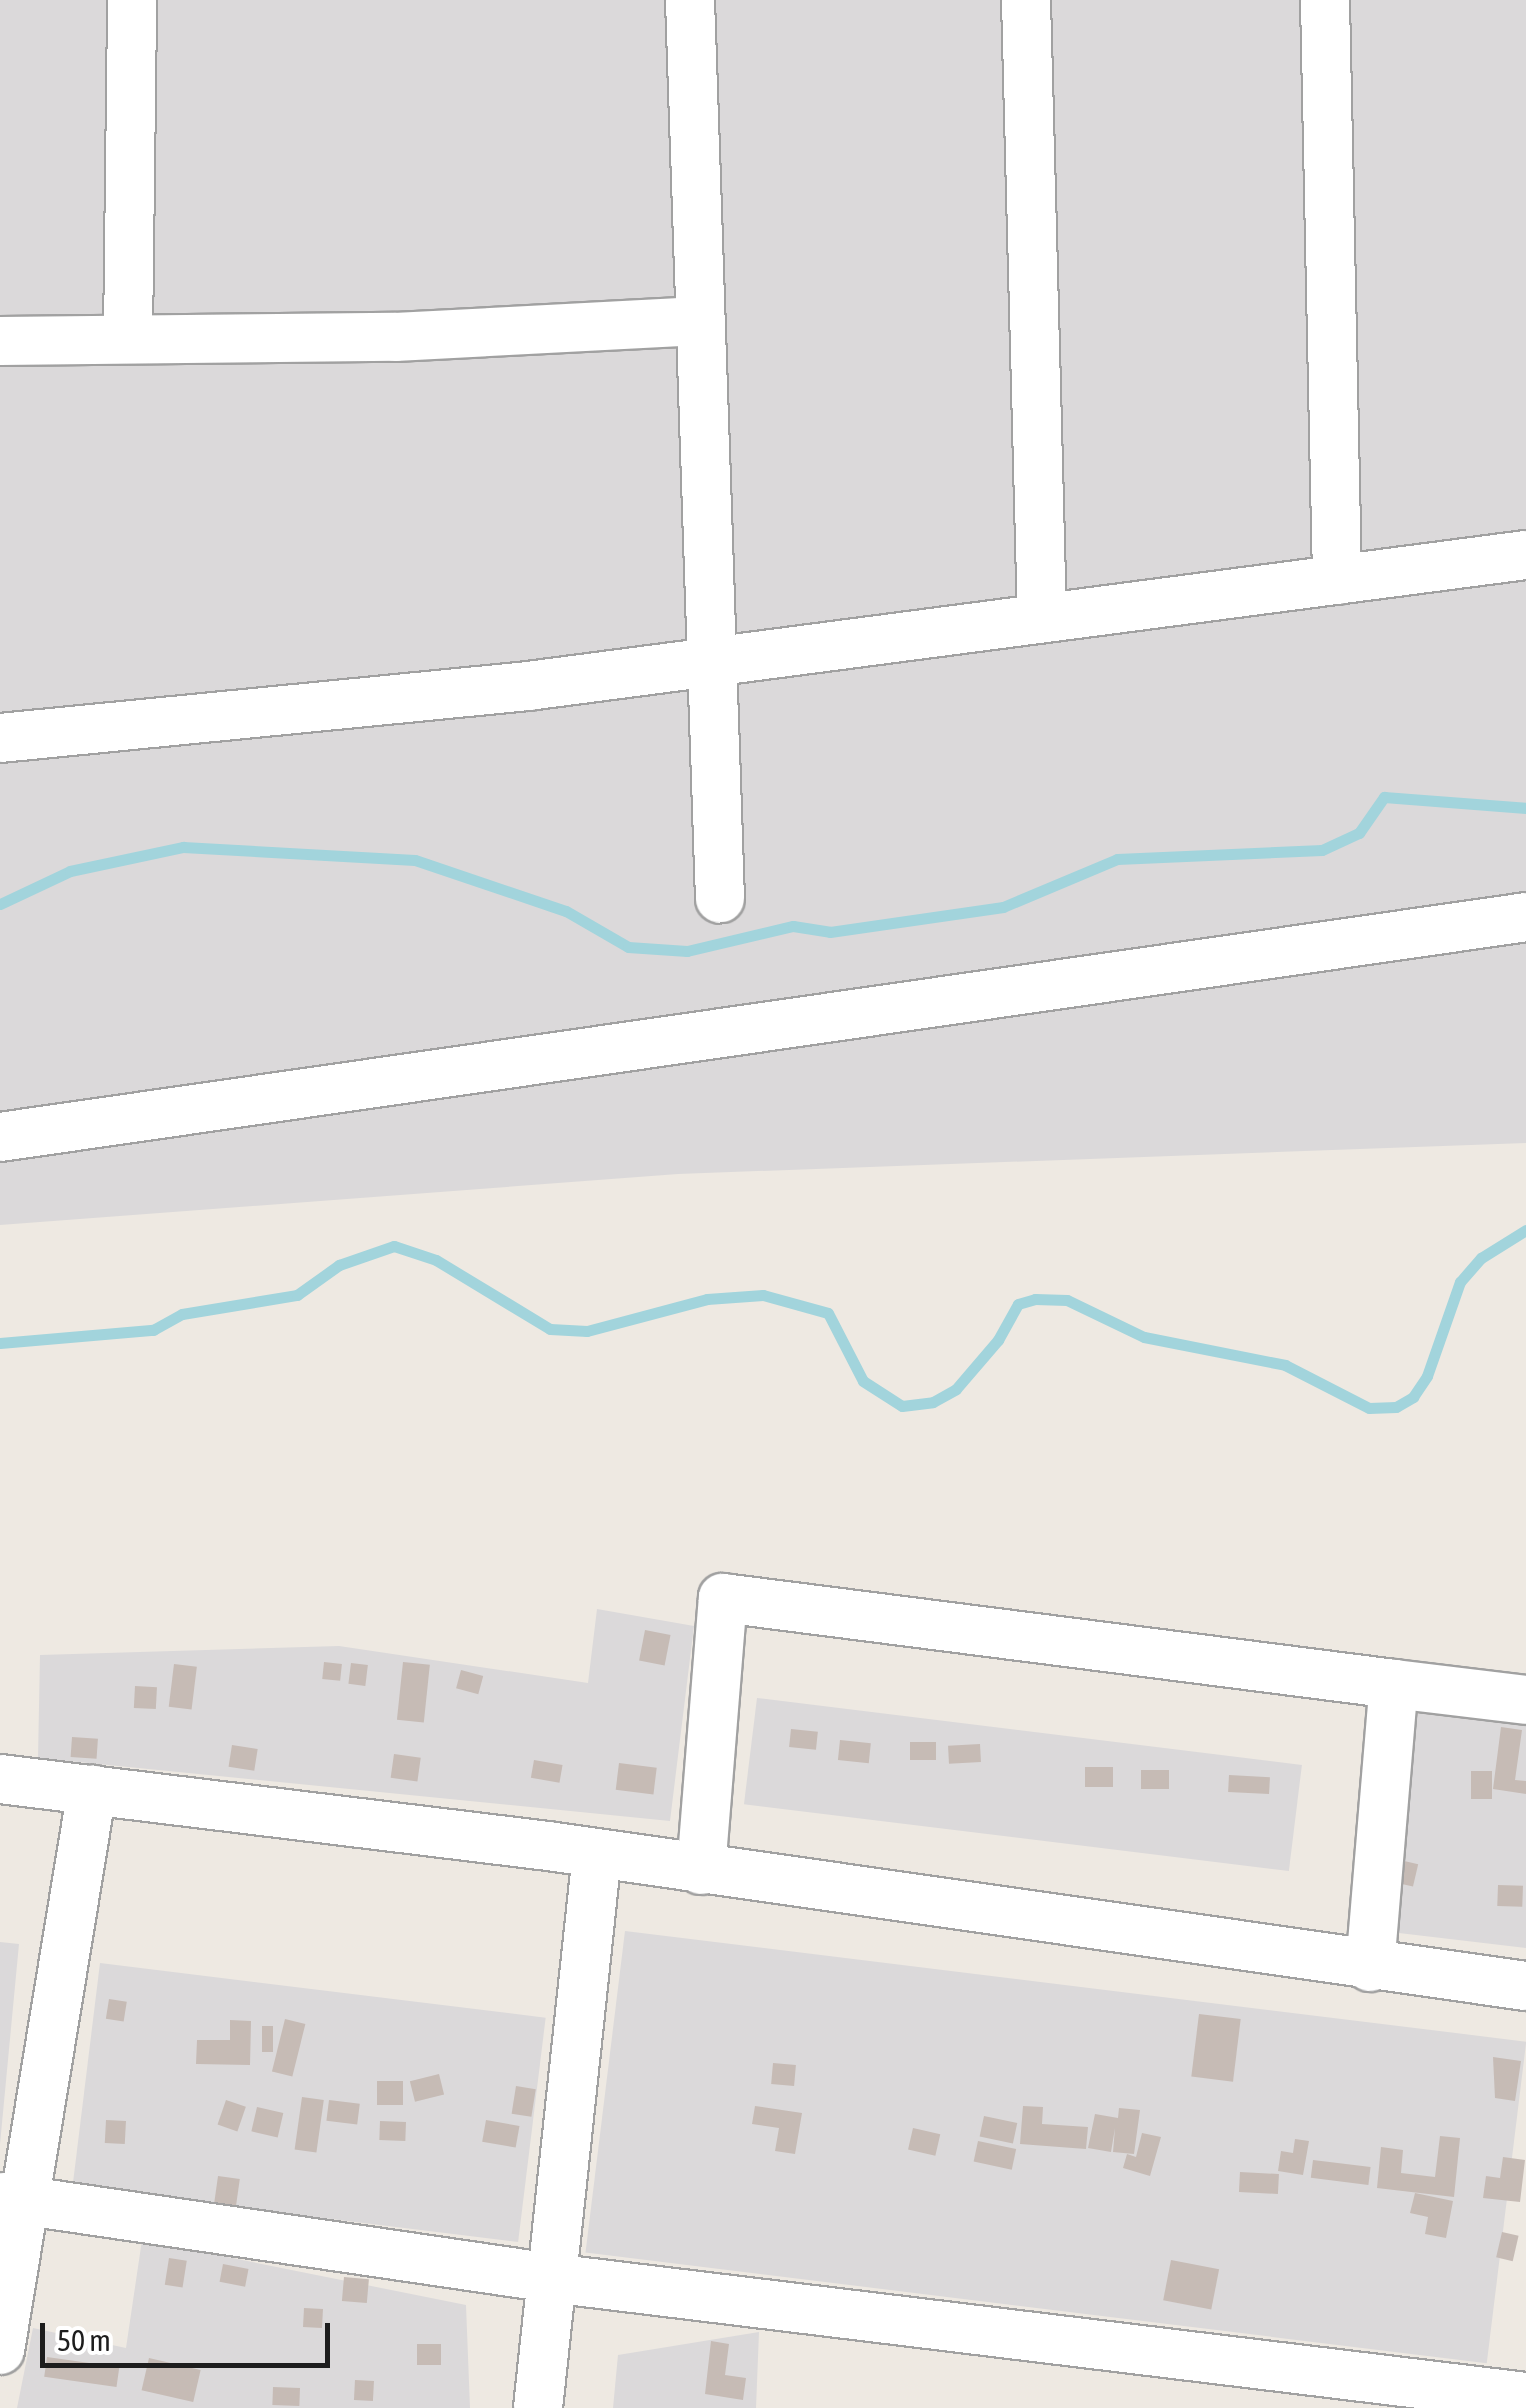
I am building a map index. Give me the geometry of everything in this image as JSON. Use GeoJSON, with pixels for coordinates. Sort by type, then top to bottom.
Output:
{"type":"FeatureCollection","features":[{"type":"Feature","properties":{"kind":"street"},"geometry":{"type":"LineString","coordinates":[[128,337],[132,0]]}},
{"type":"Feature","properties":{"kind":"street"},"geometry":{"type":"LineString","coordinates":[[690,0],[720,898]]}},
{"type":"Feature","properties":{"kind":"street"},"geometry":{"type":"LineString","coordinates":[[1026,0],[1042,618]]}},
{"type":"Feature","properties":{"kind":"street"},"geometry":{"type":"LineString","coordinates":[[1324,0],[1337,580]]}},
{"type":"Feature","properties":{"kind":"street"},"geometry":{"type":"LineString","coordinates":[[0,341],[128,337],[395,338],[700,321]]}},
{"type":"Feature","properties":{"kind":"street"},"geometry":{"type":"LineString","coordinates":[[0,738],[712,662],[1526,555]]}},
{"type":"Feature","properties":{"kind":"street"},"geometry":{"type":"LineString","coordinates":[[0,1137],[1526,917]]}},
{"type":"Feature","properties":{"kind":"street"},"geometry":{"type":"LineString","coordinates":[[700,1870],[723,1598],[1526,1700]]}},
{"type":"Feature","properties":{"kind":"street"},"geometry":{"type":"LineString","coordinates":[[1370,1967],[1394,1684]]}},
{"type":"Feature","properties":{"kind":"street"},"geometry":{"type":"LineString","coordinates":[[0,1779],[596,1854],[1370,1967],[1526,1986]]}},
{"type":"Feature","properties":{"kind":"street"},"geometry":{"type":"LineString","coordinates":[[0,2350],[11,2199],[92,1790]]}},
{"type":"Feature","properties":{"kind":"street"},"geometry":{"type":"LineString","coordinates":[[538,2408],[596,1854]]}},
{"type":"Feature","properties":{"kind":"street"},"geometry":{"type":"LineString","coordinates":[[11,2199],[552,2278],[1526,2397]]}},
{"type":"Feature","properties":{"kind":"shaded area"},"geometry":{"type":"Polygon","coordinates":[[[0,0],[1526,0],[1526,1143],[678,1174],[0,1225],[0,0]]]}},
{"type":"Feature","properties":{"kind":"shaded area"},"geometry":{"type":"Polygon","coordinates":[[[597,1609],[694,1626],[670,1821],[38,1758],[40,1655],[339,1646],[588,1683],[597,1609]]]}},
{"type":"Feature","properties":{"kind":"shaded area"},"geometry":{"type":"Polygon","coordinates":[[[757,1698],[1302,1765],[1289,1871],[744,1804],[757,1698]]]}},
{"type":"Feature","properties":{"kind":"shaded area"},"geometry":{"type":"Polygon","coordinates":[[[1434,1698],[1526,1711],[1526,1948],[1382,1931],[1407,1725],[1434,1698]]]}},
{"type":"Feature","properties":{"kind":"shaded area"},"geometry":{"type":"Polygon","coordinates":[[[625,1931],[1526,2042],[1487,2363],[586,2253],[625,1931]]]}},
{"type":"Feature","properties":{"kind":"shaded area"},"geometry":{"type":"Polygon","coordinates":[[[0,1942],[19,1944],[0,2144],[0,1942]]]}},
{"type":"Feature","properties":{"kind":"shaded area"},"geometry":{"type":"Polygon","coordinates":[[[100,1963],[546,2018],[518,2242],[72,2187],[100,1963]]]}},
{"type":"Feature","properties":{"kind":"shaded area"},"geometry":{"type":"Polygon","coordinates":[[[142,2240],[466,2305],[470,2408],[17,2408],[33,2328],[126,2348],[142,2240]]]}},
{"type":"Feature","properties":{"kind":"shaded area"},"geometry":{"type":"Polygon","coordinates":[[[759,2332],[756,2408],[613,2408],[618,2355],[759,2332]]]}},
{"type":"Feature","properties":{"kind":"building"},"geometry":{"type":"Polygon","coordinates":[[[645,1630],[671,1635],[665,1665],[639,1660],[645,1630]]]}},
{"type":"Feature","properties":{"kind":"building"},"geometry":{"type":"Polygon","coordinates":[[[324,1662],[342,1664],[340,1681],[322,1679],[324,1662]]]}},
{"type":"Feature","properties":{"kind":"building"},"geometry":{"type":"Polygon","coordinates":[[[403,1662],[430,1665],[424,1723],[397,1720],[403,1662]]]}},
{"type":"Feature","properties":{"kind":"building"},"geometry":{"type":"Polygon","coordinates":[[[351,1663],[368,1665],[365,1686],[348,1684],[351,1663]]]}},
{"type":"Feature","properties":{"kind":"building"},"geometry":{"type":"Polygon","coordinates":[[[174,1664],[197,1667],[192,1709],[169,1707],[174,1664]]]}},
{"type":"Feature","properties":{"kind":"building"},"geometry":{"type":"Polygon","coordinates":[[[461,1670],[483,1676],[478,1694],[456,1688],[461,1670]]]}},
{"type":"Feature","properties":{"kind":"building"},"geometry":{"type":"Polygon","coordinates":[[[135,1686],[157,1687],[156,1709],[134,1708],[135,1686]]]}},
{"type":"Feature","properties":{"kind":"building"},"geometry":{"type":"Polygon","coordinates":[[[1501,1727],[1522,1730],[1515,1780],[1526,1781],[1526,1794],[1493,1789],[1501,1727]]]}},
{"type":"Feature","properties":{"kind":"building"},"geometry":{"type":"Polygon","coordinates":[[[791,1729],[818,1732],[816,1750],[789,1747],[791,1729]]]}},
{"type":"Feature","properties":{"kind":"building"},"geometry":{"type":"Polygon","coordinates":[[[72,1737],[98,1739],[97,1759],[71,1757],[72,1737]]]}},
{"type":"Feature","properties":{"kind":"building"},"geometry":{"type":"Polygon","coordinates":[[[840,1740],[871,1743],[869,1763],[838,1760],[840,1740]]]}},
{"type":"Feature","properties":{"kind":"building"},"geometry":{"type":"Polygon","coordinates":[[[910,1742],[936,1742],[936,1760],[910,1760],[910,1742]]]}},
{"type":"Feature","properties":{"kind":"building"},"geometry":{"type":"Polygon","coordinates":[[[980,1744],[981,1762],[949,1764],[948,1746],[980,1744]]]}},
{"type":"Feature","properties":{"kind":"building"},"geometry":{"type":"Polygon","coordinates":[[[232,1745],[258,1749],[254,1771],[229,1767],[232,1745]]]}},
{"type":"Feature","properties":{"kind":"building"},"geometry":{"type":"Polygon","coordinates":[[[394,1754],[421,1758],[417,1782],[391,1778],[394,1754]]]}},
{"type":"Feature","properties":{"kind":"building"},"geometry":{"type":"Polygon","coordinates":[[[534,1760],[563,1765],[559,1783],[531,1778],[534,1760]]]}},
{"type":"Feature","properties":{"kind":"building"},"geometry":{"type":"Polygon","coordinates":[[[619,1763],[657,1768],[653,1794],[616,1790],[619,1763]]]}},
{"type":"Feature","properties":{"kind":"building"},"geometry":{"type":"Polygon","coordinates":[[[1085,1767],[1113,1767],[1113,1787],[1085,1787],[1085,1767]]]}},
{"type":"Feature","properties":{"kind":"building"},"geometry":{"type":"Polygon","coordinates":[[[1141,1770],[1169,1770],[1169,1789],[1141,1789],[1141,1770]]]}},
{"type":"Feature","properties":{"kind":"building"},"geometry":{"type":"Polygon","coordinates":[[[1471,1771],[1492,1771],[1492,1799],[1471,1799],[1471,1771]]]}},
{"type":"Feature","properties":{"kind":"building"},"geometry":{"type":"Polygon","coordinates":[[[1229,1775],[1270,1777],[1269,1794],[1228,1792],[1229,1775]]]}},
{"type":"Feature","properties":{"kind":"building"},"geometry":{"type":"Polygon","coordinates":[[[1387,1857],[1418,1864],[1413,1887],[1382,1879],[1387,1857]]]}},
{"type":"Feature","properties":{"kind":"building"},"geometry":{"type":"Polygon","coordinates":[[[1498,1885],[1523,1886],[1522,1907],[1497,1906],[1498,1885]]]}},
{"type":"Feature","properties":{"kind":"building"},"geometry":{"type":"Polygon","coordinates":[[[109,1999],[127,2002],[124,2022],[106,2019],[109,1999]]]}},
{"type":"Feature","properties":{"kind":"building"},"geometry":{"type":"Polygon","coordinates":[[[1199,2014],[1241,2019],[1233,2082],[1191,2077],[1199,2014]]]}},
{"type":"Feature","properties":{"kind":"building"},"geometry":{"type":"Polygon","coordinates":[[[285,2019],[305,2024],[292,2076],[272,2071],[285,2019]]]}},
{"type":"Feature","properties":{"kind":"building"},"geometry":{"type":"Polygon","coordinates":[[[230,2020],[251,2021],[250,2065],[196,2064],[197,2040],[230,2040],[230,2020]]]}},
{"type":"Feature","properties":{"kind":"building"},"geometry":{"type":"Polygon","coordinates":[[[262,2026],[273,2026],[273,2052],[262,2052],[262,2026]]]}},
{"type":"Feature","properties":{"kind":"building"},"geometry":{"type":"Polygon","coordinates":[[[1493,2057],[1521,2061],[1515,2101],[1495,2098],[1493,2057]]]}},
{"type":"Feature","properties":{"kind":"building"},"geometry":{"type":"Polygon","coordinates":[[[773,2063],[796,2065],[794,2086],[771,2084],[773,2063]]]}},
{"type":"Feature","properties":{"kind":"building"},"geometry":{"type":"Polygon","coordinates":[[[439,2074],[444,2094],[415,2102],[410,2081],[439,2074]]]}},
{"type":"Feature","properties":{"kind":"building"},"geometry":{"type":"Polygon","coordinates":[[[377,2081],[403,2081],[403,2105],[377,2105],[377,2081]]]}},
{"type":"Feature","properties":{"kind":"building"},"geometry":{"type":"Polygon","coordinates":[[[516,2086],[536,2089],[531,2117],[512,2114],[516,2086]]]}},
{"type":"Feature","properties":{"kind":"building"},"geometry":{"type":"Polygon","coordinates":[[[302,2097],[324,2100],[316,2153],[295,2149],[302,2097]]]}},
{"type":"Feature","properties":{"kind":"building"},"geometry":{"type":"Polygon","coordinates":[[[226,2100],[246,2107],[237,2131],[218,2125],[226,2100]]]}},
{"type":"Feature","properties":{"kind":"building"},"geometry":{"type":"Polygon","coordinates":[[[329,2100],[360,2104],[357,2125],[326,2121],[329,2100]]]}},
{"type":"Feature","properties":{"kind":"building"},"geometry":{"type":"Polygon","coordinates":[[[755,2106],[802,2113],[795,2154],[775,2151],[779,2128],[752,2124],[755,2106]]]}},
{"type":"Feature","properties":{"kind":"building"},"geometry":{"type":"Polygon","coordinates":[[[1023,2106],[1043,2107],[1042,2124],[1088,2127],[1086,2149],[1020,2144],[1023,2106]]]}},
{"type":"Feature","properties":{"kind":"building"},"geometry":{"type":"Polygon","coordinates":[[[257,2107],[283,2113],[278,2137],[251,2131],[257,2107]]]}},
{"type":"Feature","properties":{"kind":"building"},"geometry":{"type":"Polygon","coordinates":[[[1119,2108],[1140,2110],[1134,2154],[1113,2152],[1115,2128],[1111,2152],[1088,2148],[1095,2114],[1118,2118],[1119,2108]]]}},
{"type":"Feature","properties":{"kind":"building"},"geometry":{"type":"Polygon","coordinates":[[[984,2116],[1017,2123],[1013,2144],[980,2137],[984,2116]]]}},
{"type":"Feature","properties":{"kind":"building"},"geometry":{"type":"Polygon","coordinates":[[[106,2120],[126,2121],[125,2144],[105,2143],[106,2120]]]}},
{"type":"Feature","properties":{"kind":"building"},"geometry":{"type":"Polygon","coordinates":[[[486,2120],[519,2126],[516,2148],[482,2142],[486,2120]]]}},
{"type":"Feature","properties":{"kind":"building"},"geometry":{"type":"Polygon","coordinates":[[[380,2121],[406,2122],[405,2141],[379,2140],[380,2121]]]}},
{"type":"Feature","properties":{"kind":"building"},"geometry":{"type":"Polygon","coordinates":[[[913,2128],[940,2134],[935,2156],[908,2149],[913,2128]]]}},
{"type":"Feature","properties":{"kind":"building"},"geometry":{"type":"Polygon","coordinates":[[[1142,2133],[1161,2137],[1150,2176],[1123,2168],[1127,2154],[1136,2157],[1142,2133]]]}},
{"type":"Feature","properties":{"kind":"building"},"geometry":{"type":"Polygon","coordinates":[[[1440,2136],[1460,2138],[1454,2197],[1377,2188],[1381,2147],[1403,2150],[1401,2173],[1435,2177],[1440,2136]]]}},
{"type":"Feature","properties":{"kind":"building"},"geometry":{"type":"Polygon","coordinates":[[[1295,2139],[1309,2141],[1303,2175],[1278,2171],[1281,2151],[1293,2153],[1295,2139]]]}},
{"type":"Feature","properties":{"kind":"building"},"geometry":{"type":"Polygon","coordinates":[[[978,2141],[1016,2149],[1012,2170],[974,2162],[978,2141]]]}},
{"type":"Feature","properties":{"kind":"building"},"geometry":{"type":"Polygon","coordinates":[[[1503,2157],[1525,2160],[1520,2202],[1483,2198],[1486,2176],[1500,2178],[1503,2157]]]}},
{"type":"Feature","properties":{"kind":"building"},"geometry":{"type":"Polygon","coordinates":[[[1313,2160],[1371,2167],[1368,2185],[1311,2178],[1313,2160]]]}},
{"type":"Feature","properties":{"kind":"building"},"geometry":{"type":"Polygon","coordinates":[[[1240,2172],[1279,2174],[1278,2194],[1239,2192],[1240,2172]]]}},
{"type":"Feature","properties":{"kind":"building"},"geometry":{"type":"Polygon","coordinates":[[[218,2176],[240,2179],[235,2215],[213,2212],[218,2176]]]}},
{"type":"Feature","properties":{"kind":"building"},"geometry":{"type":"Polygon","coordinates":[[[1415,2193],[1453,2201],[1446,2238],[1425,2234],[1428,2217],[1410,2213],[1415,2193]]]}},
{"type":"Feature","properties":{"kind":"building"},"geometry":{"type":"Polygon","coordinates":[[[1502,2232],[1519,2236],[1513,2261],[1496,2257],[1502,2232]]]}},
{"type":"Feature","properties":{"kind":"building"},"geometry":{"type":"Polygon","coordinates":[[[169,2258],[187,2261],[183,2287],[165,2285],[169,2258]]]}},
{"type":"Feature","properties":{"kind":"building"},"geometry":{"type":"Polygon","coordinates":[[[1171,2260],[1219,2269],[1211,2310],[1163,2300],[1171,2260]]]}},
{"type":"Feature","properties":{"kind":"building"},"geometry":{"type":"Polygon","coordinates":[[[223,2264],[249,2269],[245,2287],[220,2282],[223,2264]]]}},
{"type":"Feature","properties":{"kind":"building"},"geometry":{"type":"Polygon","coordinates":[[[344,2277],[369,2279],[367,2303],[342,2301],[344,2277]]]}},
{"type":"Feature","properties":{"kind":"building"},"geometry":{"type":"Polygon","coordinates":[[[304,2308],[323,2309],[322,2328],[303,2327],[304,2308]]]}},
{"type":"Feature","properties":{"kind":"building"},"geometry":{"type":"Polygon","coordinates":[[[711,2341],[729,2344],[725,2375],[746,2378],[743,2400],[705,2394],[711,2341]]]}},
{"type":"Feature","properties":{"kind":"building"},"geometry":{"type":"Polygon","coordinates":[[[417,2344],[441,2344],[441,2365],[417,2365],[417,2344]]]}},
{"type":"Feature","properties":{"kind":"building"},"geometry":{"type":"Polygon","coordinates":[[[47,2357],[119,2367],[117,2387],[44,2377],[47,2357]]]}},
{"type":"Feature","properties":{"kind":"building"},"geometry":{"type":"Polygon","coordinates":[[[149,2358],[201,2370],[193,2402],[142,2390],[149,2358]]]}},
{"type":"Feature","properties":{"kind":"building"},"geometry":{"type":"Polygon","coordinates":[[[355,2380],[374,2381],[373,2401],[354,2400],[355,2380]]]}},
{"type":"Feature","properties":{"kind":"building"},"geometry":{"type":"Polygon","coordinates":[[[273,2387],[300,2388],[299,2406],[272,2405],[273,2387]]]}},
{"type":"Feature","properties":{"kind":"waterway"},"geometry":{"type":"LineString","coordinates":[[0,904],[70,871],[183,847],[415,860],[566,911],[628,947],[687,951],[793,926],[830,932],[1003,907],[1117,859],[1322,850],[1359,833],[1384,797],[1526,808]]}},
{"type":"Feature","properties":{"kind":"waterway"},"geometry":{"type":"LineString","coordinates":[[0,1343],[153,1330],[182,1314],[297,1295],[339,1265],[394,1246],[436,1260],[550,1329],[587,1331],[707,1299],[763,1295],[828,1313],[863,1381],[902,1406],[933,1402],[956,1389],[998,1340],[1018,1304],[1035,1299],[1067,1300],[1144,1337],[1285,1365],[1369,1408],[1396,1407],[1413,1397],[1427,1376],[1460,1282],[1481,1258],[1526,1230]]}}]}
